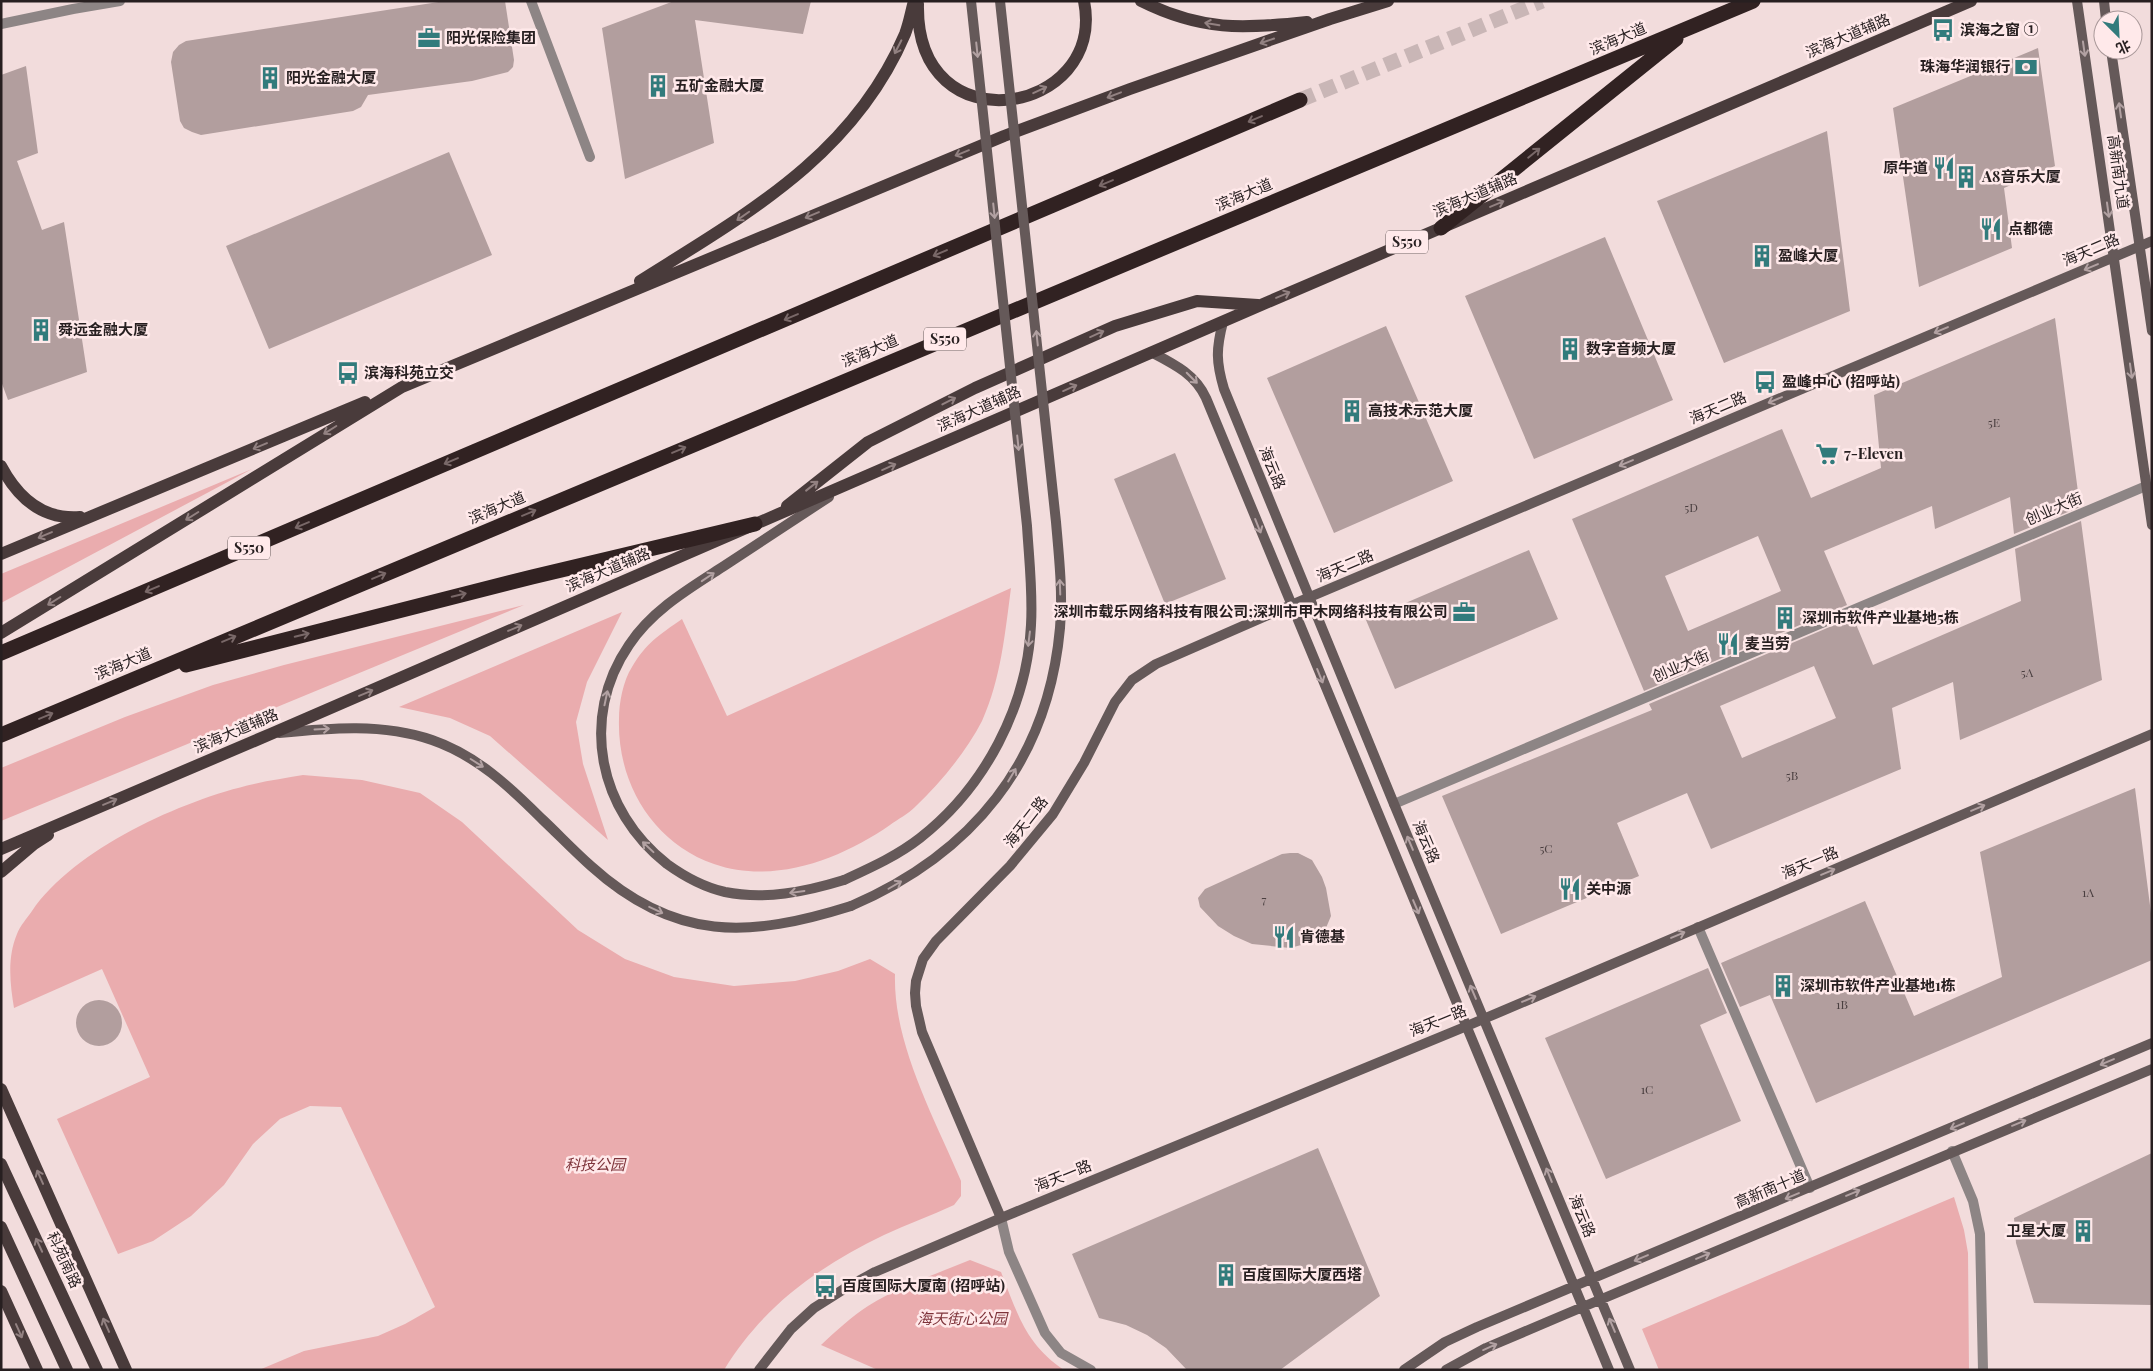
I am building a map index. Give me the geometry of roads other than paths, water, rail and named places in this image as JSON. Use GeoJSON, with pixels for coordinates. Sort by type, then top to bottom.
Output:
{"type":"FeatureCollection","features":[{"type":"Feature","properties":{"kind":"highway","name":"滨海大道"},"geometry":{"type":"LineString","coordinates":[[1,735],[1753,1]]}},
{"type":"Feature","properties":{"kind":"highway"},"geometry":{"type":"LineString","coordinates":[[1441,228],[1691,27]]}},
{"type":"Feature","properties":{"kind":"highway","name":"S550"},"geometry":{"type":"LineString","coordinates":[[1,654],[1300,100]]}},
{"type":"Feature","properties":{"kind":"highway"},"geometry":{"type":"LineString","coordinates":[[136,678],[522,579],[755,524]]}},
{"type":"Feature","properties":{"kind":"main road"},"geometry":{"type":"LineString","coordinates":[[608,301],[738,220],[779,191],[821,154],[858,113],[885,73],[906,33],[914,1]]}},
{"type":"Feature","properties":{"kind":"main road"},"geometry":{"type":"LineString","coordinates":[[918,1],[919,32],[924,48],[941,77],[963,94],[980,99],[998,100],[1037,92],[1053,83],[1067,71],[1083,41],[1086,24],[1084,1]]}},
{"type":"Feature","properties":{"kind":"main road"},"geometry":{"type":"LineString","coordinates":[[1141,1],[1180,17],[1234,28],[1330,20]]}},
{"type":"Feature","properties":{"kind":"main road"},"geometry":{"type":"LineString","coordinates":[[1,554],[1004,136],[1130,89],[1388,1]]}},
{"type":"Feature","properties":{"kind":"main road","name":"滨海大道辅路"},"geometry":{"type":"LineString","coordinates":[[1,849],[273,734],[1152,352],[1971,1]]}},
{"type":"Feature","properties":{"kind":"main road"},"geometry":{"type":"LineString","coordinates":[[773,516],[868,442],[974,388],[1115,326],[1197,301],[1261,305]]}},
{"type":"Feature","properties":{"kind":"main road"},"geometry":{"type":"LineString","coordinates":[[1,633],[402,386]]}},
{"type":"Feature","properties":{"kind":"main road"},"geometry":{"type":"LineString","coordinates":[[1,466],[20,496],[34,507],[65,518],[97,514]]}},
{"type":"Feature","properties":{"kind":"main road"},"geometry":{"type":"LineString","coordinates":[[1,872],[34,844],[81,815]]}},
{"type":"Feature","properties":{"kind":"main road"},"geometry":{"type":"LineString","coordinates":[[1,1089],[126,1370]]}},
{"type":"Feature","properties":{"kind":"main road","name":"科苑南路"},"geometry":{"type":"LineString","coordinates":[[1,1164],[97,1370]]}},
{"type":"Feature","properties":{"kind":"main road"},"geometry":{"type":"LineString","coordinates":[[1,1228],[67,1370]]}},
{"type":"Feature","properties":{"kind":"main road"},"geometry":{"type":"LineString","coordinates":[[1,1291],[37,1370]]}},
{"type":"Feature","properties":{"kind":"street"},"geometry":{"type":"LineString","coordinates":[[1,24],[55,12],[120,1]]}},
{"type":"Feature","properties":{"kind":"street"},"geometry":{"type":"LineString","coordinates":[[531,1],[590,157]]}},
{"type":"Feature","properties":{"kind":"street"},"geometry":{"type":"LineString","coordinates":[[844,486],[678,596],[642,627],[616,668],[608,690],[602,738],[603,762],[608,783],[618,805],[642,841],[679,872],[700,884],[724,892],[750,895],[778,895],[814,890],[844,880],[895,855],[920,838],[945,816],[966,793],[1000,741],[1021,686],[1031,625],[1027,526],[972,1]]}},
{"type":"Feature","properties":{"kind":"street"},"geometry":{"type":"LineString","coordinates":[[273,734],[323,729],[390,730],[414,734],[453,750],[476,762],[508,786],[592,867],[616,886],[656,910],[681,920],[712,927],[775,926],[816,917],[851,906],[895,885],[940,855],[965,834],[1010,780],[1025,753],[1048,692],[1056,660],[1060,626],[1061,592],[1057,530],[1000,1]]}},
{"type":"Feature","properties":{"kind":"street","name":"高新南九道"},"geometry":{"type":"LineString","coordinates":[[2077,1],[2152,525]]}},
{"type":"Feature","properties":{"kind":"street","name":"高新南九道"},"geometry":{"type":"LineString","coordinates":[[2112,60],[2152,331]]}},
{"type":"Feature","properties":{"kind":"street","name":"海天二路"},"geometry":{"type":"LineString","coordinates":[[1001,1218],[922,1032],[916,1006],[916,981],[922,959],[942,934],[1010,866],[1053,814],[1084,764],[1115,702],[1132,680],[1156,664],[1309,597],[2152,241]]}},
{"type":"Feature","properties":{"kind":"street","name":"海云路"},"geometry":{"type":"LineString","coordinates":[[1223,322],[1217,343],[1216,357],[1222,383],[1394,804],[1630,1370]]}},
{"type":"Feature","properties":{"kind":"street"},"geometry":{"type":"LineString","coordinates":[[1152,352],[1188,373],[1201,388],[1609,1370]]}},
{"type":"Feature","properties":{"kind":"street","name":"创业大街"},"geometry":{"type":"LineString","coordinates":[[1394,804],[2146,486]]}},
{"type":"Feature","properties":{"kind":"street","name":"海天一路"},"geometry":{"type":"LineString","coordinates":[[760,1370],[791,1330],[814,1308],[844,1288],[912,1255],[1467,1026],[2152,734]]}},
{"type":"Feature","properties":{"kind":"street"},"geometry":{"type":"LineString","coordinates":[[1698,927],[1810,1188]]}},
{"type":"Feature","properties":{"kind":"street","name":"高新南十道"},"geometry":{"type":"LineString","coordinates":[[1404,1370],[1445,1342],[1573,1286],[2152,1043]]}},
{"type":"Feature","properties":{"kind":"street"},"geometry":{"type":"LineString","coordinates":[[1446,1370],[1486,1348],[1582,1307],[2152,1069]]}},
{"type":"Feature","properties":{"kind":"street"},"geometry":{"type":"LineString","coordinates":[[1952,1151],[1972,1201],[1980,1234],[1983,1370]]}},
{"type":"Feature","properties":{"kind":"street"},"geometry":{"type":"LineString","coordinates":[[1001,1218],[1009,1252],[1045,1333],[1061,1353],[1091,1370]]}},
{"type":"Feature","properties":{"kind":"tunnel"},"geometry":{"type":"LineString","coordinates":[[1300,100],[1542,1]]}},
{"type":"Feature","properties":{"kind":"place","name":"滨海之窗 ①"},"geometry":{"type":"Point","coordinates":[1943,30]}},
{"type":"Feature","properties":{"kind":"place","name":"阳光保险集团"},"geometry":{"type":"Point","coordinates":[429,38]}},
{"type":"Feature","properties":{"kind":"place","name":"珠海华润银行"},"geometry":{"type":"Point","coordinates":[2026,67]}},
{"type":"Feature","properties":{"kind":"place","name":"阳光金融大厦"},"geometry":{"type":"Point","coordinates":[270,78]}},
{"type":"Feature","properties":{"kind":"place","name":"五矿金融大厦"},"geometry":{"type":"Point","coordinates":[658,86]}},
{"type":"Feature","properties":{"kind":"place","name":"原牛道"},"geometry":{"type":"Point","coordinates":[1944,168]}},
{"type":"Feature","properties":{"kind":"place","name":"A8音乐大厦"},"geometry":{"type":"Point","coordinates":[1966,177]}},
{"type":"Feature","properties":{"kind":"place","name":"点都德"},"geometry":{"type":"Point","coordinates":[1991,229]}},
{"type":"Feature","properties":{"kind":"place","name":"盈峰大厦"},"geometry":{"type":"Point","coordinates":[1762,256]}},
{"type":"Feature","properties":{"kind":"place","name":"舜远金融大厦"},"geometry":{"type":"Point","coordinates":[41,330]}},
{"type":"Feature","properties":{"kind":"place","name":"数字音频大厦"},"geometry":{"type":"Point","coordinates":[1570,349]}},
{"type":"Feature","properties":{"kind":"place","name":"滨海科苑立交"},"geometry":{"type":"Point","coordinates":[348,373]}},
{"type":"Feature","properties":{"kind":"place","name":"盈峰中心 (招呼站)"},"geometry":{"type":"Point","coordinates":[1765,382]}},
{"type":"Feature","properties":{"kind":"place","name":"高技术示范大厦"},"geometry":{"type":"Point","coordinates":[1352,411]}},
{"type":"Feature","properties":{"kind":"place","name":"7-Eleven"},"geometry":{"type":"Point","coordinates":[1827,454]}},
{"type":"Feature","properties":{"kind":"place","name":"深圳市载乐网络科技有限公司;深圳市甲木网络科技有限公司"},"geometry":{"type":"Point","coordinates":[1464,612]}},
{"type":"Feature","properties":{"kind":"place","name":"深圳市软件产业基地5栋"},"geometry":{"type":"Point","coordinates":[1785,618]}},
{"type":"Feature","properties":{"kind":"place","name":"麦当劳"},"geometry":{"type":"Point","coordinates":[1728,644]}},
{"type":"Feature","properties":{"kind":"place","name":"关中源"},"geometry":{"type":"Point","coordinates":[1570,889]}},
{"type":"Feature","properties":{"kind":"place","name":"肯德基"},"geometry":{"type":"Point","coordinates":[1284,937]}},
{"type":"Feature","properties":{"kind":"place","name":"深圳市软件产业基地1栋"},"geometry":{"type":"Point","coordinates":[1783,986]}},
{"type":"Feature","properties":{"kind":"place","name":"卫星大厦"},"geometry":{"type":"Point","coordinates":[2083,1231]}},
{"type":"Feature","properties":{"kind":"place","name":"百度国际大厦西塔"},"geometry":{"type":"Point","coordinates":[1226,1275]}},
{"type":"Feature","properties":{"kind":"place","name":"百度国际大厦南 (招呼站)"},"geometry":{"type":"Point","coordinates":[825,1286]}},
{"type":"Feature","properties":{"kind":"park label","name":"科技公园"},"geometry":{"type":"Point","coordinates":[595,1165]}},
{"type":"Feature","properties":{"kind":"park label","name":"海天街心公园"},"geometry":{"type":"Point","coordinates":[962,1319]}}]}
